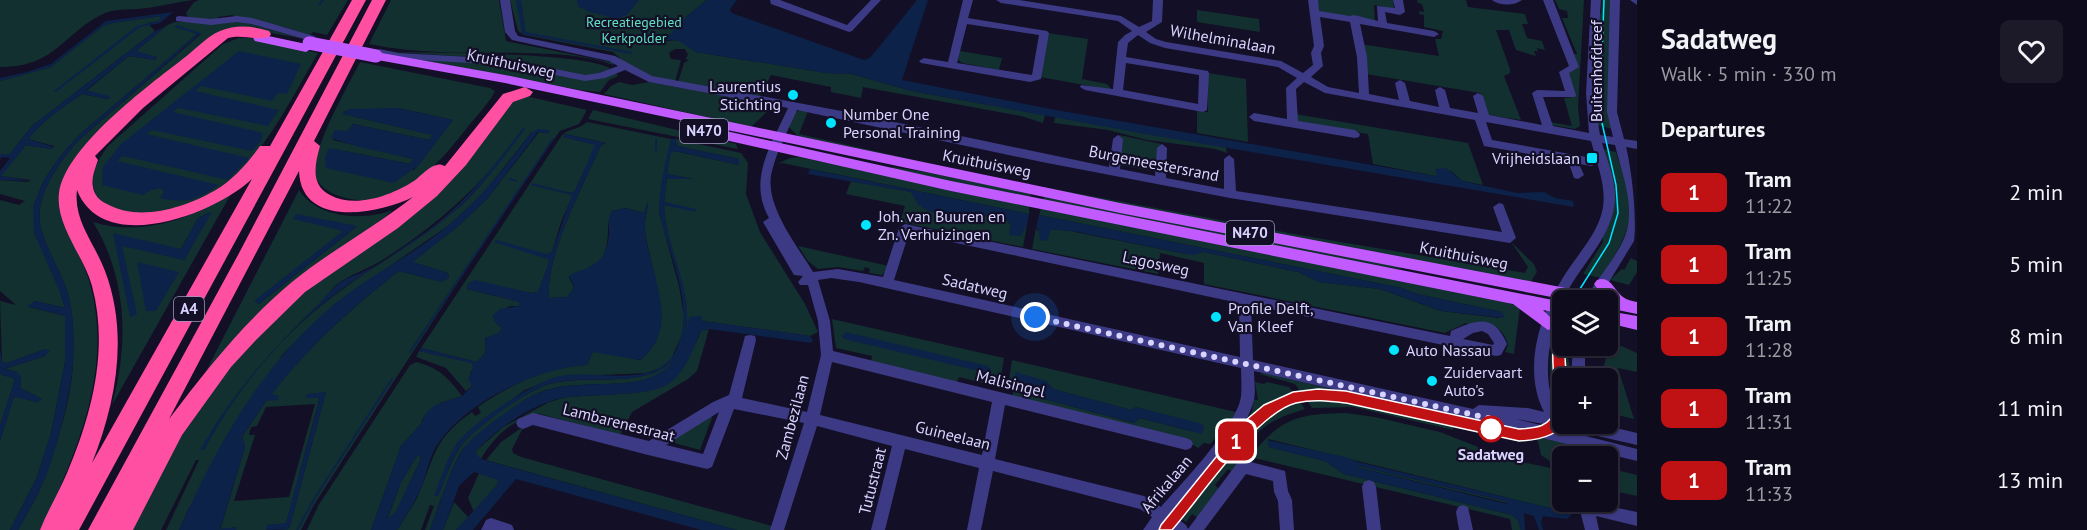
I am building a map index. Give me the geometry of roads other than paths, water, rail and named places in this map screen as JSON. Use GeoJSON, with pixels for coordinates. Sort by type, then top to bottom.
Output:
{"type":"FeatureCollection","features":[{"type":"Feature","properties":{"kind":"highway","name":"A4"},"geometry":{"type":"LineString","coordinates":[[67,530],[359,0]]}},
{"type":"Feature","properties":{"kind":"highway","name":"A4"},"geometry":{"type":"LineString","coordinates":[[99,530],[239,270],[379,0]]}},
{"type":"Feature","properties":{"kind":"highway"},"geometry":{"type":"LineString","coordinates":[[51,530],[88,448],[100,404],[107,352],[107,319],[101,288],[90,256],[69,213],[68,193],[74,171],[88,151],[109,130],[223,35],[239,30],[261,36]]}},
{"type":"Feature","properties":{"kind":"highway","name":"A4"},"geometry":{"type":"LineString","coordinates":[[261,36],[238,35],[227,38],[117,130],[89,161],[83,176],[87,199],[110,215],[148,218],[183,212],[209,201],[230,188],[253,168],[311,87]]}},
{"type":"Feature","properties":{"kind":"highway","name":"A4"},"geometry":{"type":"LineString","coordinates":[[343,70],[309,152],[306,169],[306,182],[316,195],[338,206],[354,207],[381,203],[410,191],[430,178],[492,103],[519,88]]}},
{"type":"Feature","properties":{"kind":"highway"},"geometry":{"type":"LineString","coordinates":[[121,530],[175,428],[198,394],[243,340],[275,308],[324,268],[392,224],[424,199],[456,166],[508,98],[519,88]]}},
{"type":"Feature","properties":{"kind":"main road","name":"Kruithuisweg"},"geometry":{"type":"LineString","coordinates":[[261,36],[376,56],[603,104],[1009,198],[1514,298],[1552,301]]}},
{"type":"Feature","properties":{"kind":"main road","name":"Kruithuisweg"},"geometry":{"type":"LineString","coordinates":[[774,142],[1120,208],[1552,300]]}},
{"type":"Feature","properties":{"kind":"main road"},"geometry":{"type":"LineString","coordinates":[[1602,284],[1606,290]]}},
{"type":"Feature","properties":{"kind":"main road"},"geometry":{"type":"LineString","coordinates":[[1514,298],[1548,324]]}},
{"type":"Feature","properties":{"kind":"main road"},"geometry":{"type":"LineString","coordinates":[[1618,304],[1637,308]]}},
{"type":"Feature","properties":{"kind":"main road"},"geometry":{"type":"LineString","coordinates":[[1618,319],[1637,322]]}},
{"type":"Feature","properties":{"kind":"street","name":"Burgemeestersrand"},"geometry":{"type":"LineString","coordinates":[[505,0],[510,32],[515,38],[602,56],[625,65],[650,79],[1230,194],[1510,238],[1499,207]]}},
{"type":"Feature","properties":{"kind":"street"},"geometry":{"type":"LineString","coordinates":[[775,0],[774,2],[849,29],[876,0]]}},
{"type":"Feature","properties":{"kind":"street"},"geometry":{"type":"LineString","coordinates":[[952,65],[968,0]]}},
{"type":"Feature","properties":{"kind":"street","name":"Wilhelminalaan"},"geometry":{"type":"LineString","coordinates":[[1003,0],[1041,3],[1121,19],[1153,41],[1165,45],[1281,64],[1325,90],[1595,138]]}},
{"type":"Feature","properties":{"kind":"street"},"geometry":{"type":"LineString","coordinates":[[1118,93],[1125,39],[1157,22],[1158,0]]}},
{"type":"Feature","properties":{"kind":"street"},"geometry":{"type":"LineString","coordinates":[[1293,124],[1291,88],[1318,66],[1319,46],[1313,0]]}},
{"type":"Feature","properties":{"kind":"street"},"geometry":{"type":"LineString","coordinates":[[1383,26],[1380,8],[1400,12],[1398,0]]}},
{"type":"Feature","properties":{"kind":"street"},"geometry":{"type":"LineString","coordinates":[[1497,0],[1512,2],[1516,0]]}},
{"type":"Feature","properties":{"kind":"street"},"geometry":{"type":"LineString","coordinates":[[1548,0],[1574,67],[1564,72],[1570,95],[1537,93],[1550,131]]}},
{"type":"Feature","properties":{"kind":"street","name":"Buitenhofdreef"},"geometry":{"type":"LineString","coordinates":[[1567,290],[1608,212],[1608,186],[1595,138],[1592,98],[1596,0]]}},
{"type":"Feature","properties":{"kind":"street","name":"Buitenhofdreef"},"geometry":{"type":"LineString","coordinates":[[1599,290],[1630,238],[1635,216],[1634,200],[1618,142],[1611,102],[1615,0]]}},
{"type":"Feature","properties":{"kind":"street"},"geometry":{"type":"LineString","coordinates":[[1315,13],[1354,18],[1366,23],[1434,34]]}},
{"type":"Feature","properties":{"kind":"street"},"geometry":{"type":"LineString","coordinates":[[1354,18],[1364,73],[1362,76],[1364,97]]}},
{"type":"Feature","properties":{"kind":"street"},"geometry":{"type":"LineString","coordinates":[[180,19],[212,22],[237,19],[252,21],[309,43]]}},
{"type":"Feature","properties":{"kind":"street"},"geometry":{"type":"LineString","coordinates":[[924,60],[1030,79],[1037,77],[1044,33],[963,20]]}},
{"type":"Feature","properties":{"kind":"street"},"geometry":{"type":"LineString","coordinates":[[376,56],[506,62],[585,78],[601,76],[625,65]]}},
{"type":"Feature","properties":{"kind":"street"},"geometry":{"type":"LineString","coordinates":[[1085,87],[1203,108],[1204,73],[1122,59]]}},
{"type":"Feature","properties":{"kind":"street"},"geometry":{"type":"LineString","coordinates":[[1400,83],[1405,104]]}},
{"type":"Feature","properties":{"kind":"street"},"geometry":{"type":"LineString","coordinates":[[1440,90],[1445,111]]}},
{"type":"Feature","properties":{"kind":"street"},"geometry":{"type":"LineString","coordinates":[[1478,96],[1488,144],[1592,162]]}},
{"type":"Feature","properties":{"kind":"street","name":"Zambezilaan"},"geometry":{"type":"LineString","coordinates":[[777,530],[812,419],[827,355],[821,312],[809,281],[766,201],[765,180],[774,142],[790,105]]}},
{"type":"Feature","properties":{"kind":"street"},"geometry":{"type":"LineString","coordinates":[[1254,117],[1355,134]]}},
{"type":"Feature","properties":{"kind":"street","name":"Buitenhofdreef"},"geometry":{"type":"LineString","coordinates":[[1595,138],[1618,142]]}},
{"type":"Feature","properties":{"kind":"street"},"geometry":{"type":"LineString","coordinates":[[1114,172],[1118,139]]}},
{"type":"Feature","properties":{"kind":"street"},"geometry":{"type":"LineString","coordinates":[[1618,142],[1637,145]]}},
{"type":"Feature","properties":{"kind":"street"},"geometry":{"type":"LineString","coordinates":[[1160,180],[1162,148]]}},
{"type":"Feature","properties":{"kind":"street"},"geometry":{"type":"LineString","coordinates":[[1572,158],[1578,175]]}},
{"type":"Feature","properties":{"kind":"street"},"geometry":{"type":"LineString","coordinates":[[1229,159],[1230,194]]}},
{"type":"Feature","properties":{"kind":"street","name":"Lagosweg"},"geometry":{"type":"LineString","coordinates":[[887,283],[905,228],[1457,343]]}},
{"type":"Feature","properties":{"kind":"street","name":"Sadatweg"},"geometry":{"type":"LineString","coordinates":[[809,281],[838,274],[887,283],[1552,433]]}},
{"type":"Feature","properties":{"kind":"street","name":"Afrikalaan"},"geometry":{"type":"LineString","coordinates":[[1150,530],[1239,420],[1248,398],[1245,299]]}},
{"type":"Feature","properties":{"kind":"street","name":"Buitenhofdreef"},"geometry":{"type":"LineString","coordinates":[[1552,317],[1548,324],[1542,361],[1545,399],[1552,408]]}},
{"type":"Feature","properties":{"kind":"street"},"geometry":{"type":"LineString","coordinates":[[648,449],[735,398],[750,340]]}},
{"type":"Feature","properties":{"kind":"street","name":"Malisingel"},"geometry":{"type":"LineString","coordinates":[[827,355],[1186,444]]}},
{"type":"Feature","properties":{"kind":"street"},"geometry":{"type":"LineString","coordinates":[[974,530],[1000,397]]}},
{"type":"Feature","properties":{"kind":"street"},"geometry":{"type":"LineString","coordinates":[[1535,416],[1545,399]]}},
{"type":"Feature","properties":{"kind":"street","name":"Guineelaan"},"geometry":{"type":"LineString","coordinates":[[730,402],[812,419],[1144,503],[1181,530]]}},
{"type":"Feature","properties":{"kind":"street","name":"Lambarenestraat"},"geometry":{"type":"LineString","coordinates":[[523,423],[533,419],[706,462],[730,402]]}},
{"type":"Feature","properties":{"kind":"street","name":"Sadatweg"},"geometry":{"type":"LineString","coordinates":[[1457,411],[1510,412],[1552,420]]}},
{"type":"Feature","properties":{"kind":"street"},"geometry":{"type":"LineString","coordinates":[[1599,434],[1637,454]]}},
{"type":"Feature","properties":{"kind":"street"},"geometry":{"type":"LineString","coordinates":[[1618,434],[1637,439]]}},
{"type":"Feature","properties":{"kind":"street","name":"Tutustraat"},"geometry":{"type":"LineString","coordinates":[[878,530],[900,441]]}},
{"type":"Feature","properties":{"kind":"street"},"geometry":{"type":"LineString","coordinates":[[1195,530],[1243,467],[1280,476],[1281,492],[1285,500],[1287,530]]}},
{"type":"Feature","properties":{"kind":"street"},"geometry":{"type":"LineString","coordinates":[[1369,487],[1374,530]]}},
{"type":"Feature","properties":{"kind":"street"},"geometry":{"type":"LineString","coordinates":[[1592,530],[1586,507],[1637,519]]}},
{"type":"Feature","properties":{"kind":"street"},"geometry":{"type":"LineString","coordinates":[[1462,512],[1466,530]]}},
{"type":"Feature","properties":{"kind":"street"},"geometry":{"type":"LineString","coordinates":[[489,528],[507,530]]}},
{"type":"Feature","properties":{"kind":"water"},"geometry":{"type":"Polygon","coordinates":[[[516,0],[521,0],[526,32],[633,52],[631,54],[522,34],[516,0]]]}},
{"type":"Feature","properties":{"kind":"water"},"geometry":{"type":"Polygon","coordinates":[[[577,0],[639,0],[627,15],[617,19],[587,11],[578,6],[577,0]]]}},
{"type":"Feature","properties":{"kind":"water"},"geometry":{"type":"Polygon","coordinates":[[[707,0],[737,0],[730,9],[732,13],[864,60],[870,58],[917,0],[928,0],[902,80],[1056,110],[1435,176],[1437,175],[1435,169],[1446,168],[1462,181],[1517,193],[1544,192],[1555,198],[1573,201],[1574,207],[1145,134],[912,91],[852,74],[827,73],[696,52],[678,41],[664,41],[687,16],[707,0]]]}},
{"type":"Feature","properties":{"kind":"water"},"geometry":{"type":"Polygon","coordinates":[[[173,12],[160,23],[140,27],[56,92],[54,91],[137,26],[159,21],[161,16],[103,26],[51,67],[0,81],[0,78],[51,64],[106,21],[173,12]]]}},
{"type":"Feature","properties":{"kind":"water"},"geometry":{"type":"Polygon","coordinates":[[[176,25],[201,33],[78,141],[54,172],[43,197],[40,222],[43,235],[65,285],[72,313],[72,374],[62,423],[44,481],[18,530],[10,530],[37,477],[51,433],[65,362],[65,316],[27,306],[35,301],[65,308],[34,233],[33,207],[44,180],[78,136],[197,34],[174,27],[176,25]]]}},
{"type":"Feature","properties":{"kind":"water"},"geometry":{"type":"Polygon","coordinates":[[[166,26],[136,51],[157,57],[155,60],[129,56],[86,90],[110,96],[108,99],[82,94],[67,104],[28,139],[54,147],[51,149],[26,145],[1,176],[31,181],[0,180],[0,171],[10,158],[2,157],[0,160],[0,154],[10,154],[32,126],[154,32],[166,26]]]}},
{"type":"Feature","properties":{"kind":"water"},"geometry":{"type":"Polygon","coordinates":[[[239,51],[301,64],[287,94],[278,93],[272,101],[201,86],[195,91],[279,110],[268,126],[178,108],[173,112],[263,133],[261,141],[252,151],[152,130],[146,134],[249,158],[228,180],[123,156],[117,161],[219,185],[198,197],[177,201],[160,198],[164,192],[161,188],[143,195],[102,185],[103,167],[121,144],[239,51]]]}},
{"type":"Feature","properties":{"kind":"water"},"geometry":{"type":"Polygon","coordinates":[[[398,108],[453,120],[419,165],[394,183],[326,168],[325,158],[329,148],[410,164],[414,159],[359,147],[331,138],[335,130],[348,131],[353,124],[429,140],[432,135],[343,114],[348,109],[398,108]]]}},
{"type":"Feature","properties":{"kind":"water"},"geometry":{"type":"Polygon","coordinates":[[[523,128],[526,128],[472,195],[437,226],[388,258],[438,223],[477,185],[523,128]]]}},
{"type":"Feature","properties":{"kind":"water"},"geometry":{"type":"Polygon","coordinates":[[[538,129],[550,130],[548,133],[538,132],[487,199],[456,228],[413,262],[448,273],[449,277],[442,282],[399,271],[347,314],[301,359],[272,394],[279,396],[278,400],[266,401],[242,437],[245,447],[220,529],[237,527],[236,530],[179,530],[226,436],[263,379],[285,353],[336,303],[422,245],[461,215],[503,169],[531,133],[538,129]]]}},
{"type":"Feature","properties":{"kind":"water"},"geometry":{"type":"Polygon","coordinates":[[[564,134],[606,143],[601,145],[559,241],[549,281],[549,298],[567,297],[574,288],[569,275],[599,261],[606,248],[612,211],[625,208],[643,213],[649,202],[645,229],[662,315],[660,332],[653,347],[640,360],[593,352],[587,365],[546,373],[524,381],[482,403],[448,431],[436,447],[419,492],[397,530],[371,530],[401,446],[421,424],[426,413],[435,405],[462,396],[472,386],[468,379],[473,368],[472,363],[419,351],[421,348],[477,362],[486,352],[485,338],[499,333],[502,328],[495,322],[493,315],[500,309],[519,306],[520,302],[467,289],[469,283],[475,280],[532,293],[538,292],[550,260],[494,242],[496,240],[547,254],[552,252],[572,195],[531,185],[532,183],[571,193],[575,191],[595,145],[563,137],[564,134]],[[421,455],[417,456],[401,482],[387,519],[395,513],[421,455]]]}},
{"type":"Feature","properties":{"kind":"water"},"geometry":{"type":"Polygon","coordinates":[[[671,139],[675,139],[677,146],[739,159],[739,165],[675,151],[670,154],[667,174],[694,179],[667,179],[664,202],[696,209],[695,212],[664,205],[669,237],[686,299],[686,331],[678,353],[666,367],[649,375],[565,381],[546,385],[526,395],[488,421],[461,446],[438,496],[434,496],[447,461],[458,442],[490,414],[518,396],[556,377],[640,374],[655,370],[668,362],[682,335],[683,321],[678,278],[659,211],[661,183],[671,139]]]}},
{"type":"Feature","properties":{"kind":"water"},"geometry":{"type":"Polygon","coordinates":[[[810,169],[1029,214],[1027,225],[1021,236],[1009,235],[1011,225],[1007,220],[983,215],[942,217],[918,205],[911,192],[808,174],[810,169]]]}},
{"type":"Feature","properties":{"kind":"water"},"geometry":{"type":"Polygon","coordinates":[[[212,212],[184,260],[122,246],[137,314],[130,317],[113,233],[181,249],[198,218],[212,212]]]}},
{"type":"Feature","properties":{"kind":"water"},"geometry":{"type":"Polygon","coordinates":[[[296,214],[357,226],[259,304],[254,301],[343,231],[293,219],[296,214]]]}},
{"type":"Feature","properties":{"kind":"water"},"geometry":{"type":"Polygon","coordinates":[[[1039,215],[1402,288],[1417,294],[1502,312],[1505,318],[1442,311],[1380,289],[1319,282],[1298,272],[1204,252],[1195,255],[1186,254],[1078,232],[1051,229],[1047,241],[1040,240],[1038,228],[1036,228],[1039,215]]]}},
{"type":"Feature","properties":{"kind":"water"},"geometry":{"type":"Polygon","coordinates":[[[387,259],[331,297],[276,348],[229,408],[204,450],[200,450],[225,411],[252,375],[282,341],[331,290],[344,280],[387,259]]]}},
{"type":"Feature","properties":{"kind":"water"},"geometry":{"type":"Polygon","coordinates":[[[137,262],[179,272],[156,311],[146,311],[137,262]]]}},
{"type":"Feature","properties":{"kind":"water"},"geometry":{"type":"Polygon","coordinates":[[[702,316],[702,321],[810,336],[813,340],[811,343],[709,329],[701,331],[684,368],[667,385],[646,392],[570,397],[548,402],[528,411],[500,429],[476,451],[476,454],[481,459],[737,530],[701,530],[516,479],[473,530],[456,530],[497,485],[498,480],[474,472],[459,486],[443,530],[430,530],[449,478],[463,449],[503,414],[528,398],[552,389],[577,385],[627,383],[649,378],[667,367],[681,348],[689,317],[702,316]]]}},
{"type":"Feature","properties":{"kind":"water"},"geometry":{"type":"Polygon","coordinates":[[[846,332],[988,366],[991,369],[989,372],[983,372],[844,339],[842,337],[846,332]]]}},
{"type":"Feature","properties":{"kind":"water"},"geometry":{"type":"Polygon","coordinates":[[[0,349],[2,362],[7,363],[46,349],[50,351],[45,356],[4,369],[17,372],[21,376],[20,388],[42,399],[38,402],[14,397],[0,441],[0,426],[15,379],[0,374],[0,349]]]}},
{"type":"Feature","properties":{"kind":"water"},"geometry":{"type":"Polygon","coordinates":[[[1015,372],[1046,381],[1053,389],[1131,410],[1136,407],[1199,423],[1204,426],[1202,434],[1140,418],[1135,423],[1044,399],[1039,388],[1015,379],[1015,372]]]}},
{"type":"Feature","properties":{"kind":"water"},"geometry":{"type":"Polygon","coordinates":[[[326,392],[289,529],[266,530],[267,525],[286,523],[320,398],[305,398],[307,394],[326,392]]]}},
{"type":"Feature","properties":{"kind":"water"},"geometry":{"type":"Polygon","coordinates":[[[1267,440],[1552,509],[1552,512],[1572,512],[1572,514],[1567,519],[1543,516],[1541,522],[1543,530],[1539,530],[1534,516],[1524,513],[1525,530],[1521,530],[1518,520],[1512,515],[1344,474],[1325,461],[1269,447],[1267,440]],[[1356,467],[1507,504],[1505,501],[1356,467]]]}},
{"type":"Feature","properties":{"kind":"waterway"},"geometry":{"type":"LineString","coordinates":[[319,5],[323,0]]}},
{"type":"Feature","properties":{"kind":"waterway"},"geometry":{"type":"LineString","coordinates":[[410,352],[553,139]]}},
{"type":"Feature","properties":{"kind":"waterway"},"geometry":{"type":"LineString","coordinates":[[656,139],[656,151]]}},
{"type":"Feature","properties":{"kind":"waterway"},"geometry":{"type":"LineString","coordinates":[[510,179],[516,181]]}},
{"type":"Feature","properties":{"kind":"waterway"},"geometry":{"type":"LineString","coordinates":[[297,530],[316,496],[392,379]]}},
{"type":"Feature","properties":{"kind":"tram line"},"geometry":{"type":"LineString","coordinates":[[1579,290],[1609,243],[1618,213],[1616,185],[1600,114],[1604,0]]}},
{"type":"Feature","properties":{"kind":"tram line"},"geometry":{"type":"LineString","coordinates":[[1167,530],[1236,440],[1268,410],[1291,398],[1314,395],[1346,397],[1519,435],[1536,434],[1551,429],[1560,414],[1562,395],[1558,356]]}},
{"type":"Feature","properties":{"kind":"tram line","name":"1"},"geometry":{"type":"LineString","coordinates":[[1167,530],[1251,424],[1269,409],[1284,401],[1308,395],[1346,397],[1519,435],[1539,434],[1556,425],[1562,413],[1558,356]]}},
{"type":"Feature","properties":{"kind":"place","name":"Laurentius Stichting"},"geometry":{"type":"Point","coordinates":[793,95]}},
{"type":"Feature","properties":{"kind":"place","name":"Number One Personal Training"},"geometry":{"type":"Point","coordinates":[831,123]}},
{"type":"Feature","properties":{"kind":"place","name":"Vrijheidslaan"},"geometry":{"type":"Point","coordinates":[1592,158]}},
{"type":"Feature","properties":{"kind":"place","name":"Joh. van Buuren en Zn. Verhuizingen"},"geometry":{"type":"Point","coordinates":[866,225]}},
{"type":"Feature","properties":{"kind":"place","name":"Profile Delft, Van Kleef"},"geometry":{"type":"Point","coordinates":[1216,317]}},
{"type":"Feature","properties":{"kind":"place","name":"Auto Nassau"},"geometry":{"type":"Point","coordinates":[1394,350]}},
{"type":"Feature","properties":{"kind":"place","name":"Zuidervaart Auto's"},"geometry":{"type":"Point","coordinates":[1432,381]}},
{"type":"Feature","properties":{"kind":"place","name":"Sadatweg"},"geometry":{"type":"Point","coordinates":[1491,429]}},
{"type":"Feature","properties":{"kind":"park label","name":"Recreatiegebied Kerkpolder"},"geometry":{"type":"Point","coordinates":[634,30]}}]}
